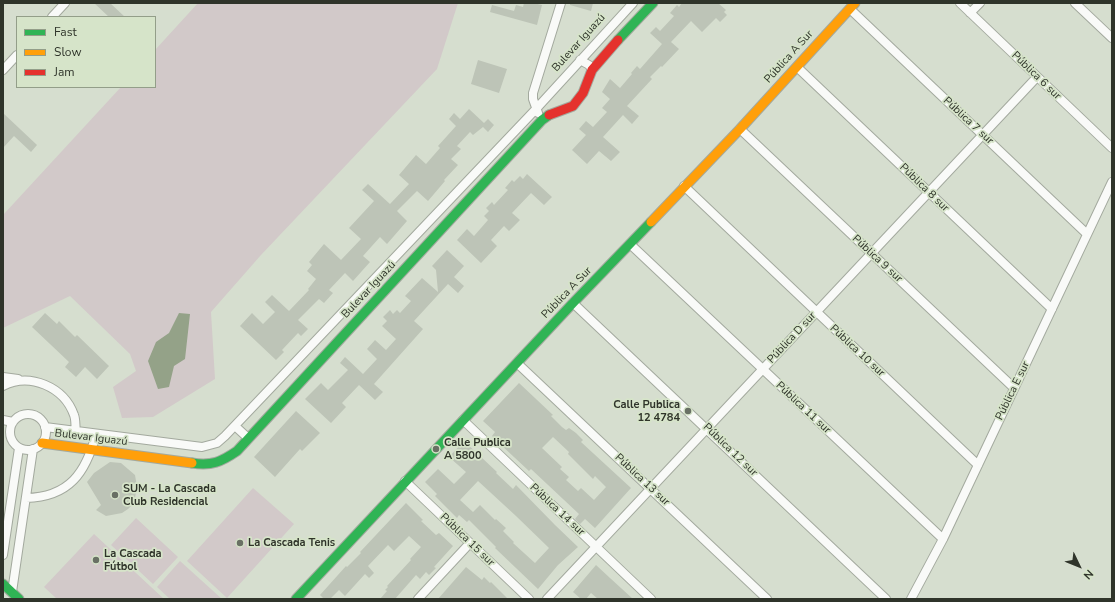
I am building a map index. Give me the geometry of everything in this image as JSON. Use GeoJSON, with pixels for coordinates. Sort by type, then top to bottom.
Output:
{"type":"FeatureCollection","features":[{"type":"Feature","properties":{"kind":"street"},"geometry":{"type":"LineString","coordinates":[[53,16],[65,3]]}},
{"type":"Feature","properties":{"kind":"street"},"geometry":{"type":"LineString","coordinates":[[542,120],[536,109],[533,93],[561,3]]}},
{"type":"Feature","properties":{"kind":"street","name":"Bulevar Iguazú"},"geometry":{"type":"LineString","coordinates":[[45,427],[202,446],[217,443],[235,426],[536,109],[633,3]]}},
{"type":"Feature","properties":{"kind":"street","name":"Bulevar Iguazú"},"geometry":{"type":"LineString","coordinates":[[42,443],[191,463],[211,464],[218,463],[237,451],[542,120],[547,116],[573,106],[583,93],[592,70],[653,3]]}},
{"type":"Feature","properties":{"kind":"street","name":"Pública 6 sur"},"geometry":{"type":"LineString","coordinates":[[960,3],[1112,148]]}},
{"type":"Feature","properties":{"kind":"street"},"geometry":{"type":"LineString","coordinates":[[970,13],[980,3]]}},
{"type":"Feature","properties":{"kind":"street"},"geometry":{"type":"LineString","coordinates":[[1075,3],[1112,38]]}},
{"type":"Feature","properties":{"kind":"street","name":"Pública A Sur"},"geometry":{"type":"LineString","coordinates":[[296,599],[573,303],[740,129],[853,6]]}},
{"type":"Feature","properties":{"kind":"street","name":"Pública 7 sur"},"geometry":{"type":"LineString","coordinates":[[853,6],[983,135],[1087,234]]}},
{"type":"Feature","properties":{"kind":"street"},"geometry":{"type":"LineString","coordinates":[[3,70],[16,56]]}},
{"type":"Feature","properties":{"kind":"street"},"geometry":{"type":"LineString","coordinates":[[580,60],[589,65],[592,70]]}},
{"type":"Feature","properties":{"kind":"street","name":"Pública 8 sur"},"geometry":{"type":"LineString","coordinates":[[797,67],[1052,309]]}},
{"type":"Feature","properties":{"kind":"street","name":"Pública D sur"},"geometry":{"type":"LineString","coordinates":[[547,599],[1037,77]]}},
{"type":"Feature","properties":{"kind":"street","name":"Pública 9 sur"},"geometry":{"type":"LineString","coordinates":[[740,129],[1014,388]]}},
{"type":"Feature","properties":{"kind":"street","name":"Pública E sur"},"geometry":{"type":"LineString","coordinates":[[911,599],[943,539],[1112,182]]}},
{"type":"Feature","properties":{"kind":"street","name":"Pública 10 sur"},"geometry":{"type":"LineString","coordinates":[[684,186],[978,465]]}},
{"type":"Feature","properties":{"kind":"street","name":"Pública 11 sur"},"geometry":{"type":"LineString","coordinates":[[630,244],[943,539]]}},
{"type":"Feature","properties":{"kind":"street"},"geometry":{"type":"LineString","coordinates":[[378,275],[389,286]]}},
{"type":"Feature","properties":{"kind":"street","name":"Pública 12 sur"},"geometry":{"type":"LineString","coordinates":[[573,303],[707,428],[886,599]]}},
{"type":"Feature","properties":{"kind":"street","name":"Pública 13 sur"},"geometry":{"type":"LineString","coordinates":[[517,363],[767,599]]}},
{"type":"Feature","properties":{"kind":"street"},"geometry":{"type":"LineString","coordinates":[[3,377],[32,381],[44,384],[56,390],[66,401],[75,417],[76,431]]}},
{"type":"Feature","properties":{"kind":"street"},"geometry":{"type":"LineString","coordinates":[[3,386],[15,382],[32,381]]}},
{"type":"Feature","properties":{"kind":"street"},"geometry":{"type":"LineString","coordinates":[[28,414],[39,418],[45,427],[46,432],[42,443],[33,449],[28,450],[19,448],[7,439],[13,422],[17,418],[28,414]]}},
{"type":"Feature","properties":{"kind":"street"},"geometry":{"type":"LineString","coordinates":[[3,420],[13,422]]}},
{"type":"Feature","properties":{"kind":"street","name":"Pública 14 sur"},"geometry":{"type":"LineString","coordinates":[[463,420],[651,599]]}},
{"type":"Feature","properties":{"kind":"street"},"geometry":{"type":"LineString","coordinates":[[235,426],[248,438]]}},
{"type":"Feature","properties":{"kind":"street"},"geometry":{"type":"LineString","coordinates":[[26,498],[41,498],[53,494],[67,486],[82,470],[92,449],[96,434]]}},
{"type":"Feature","properties":{"kind":"street"},"geometry":{"type":"LineString","coordinates":[[3,555],[19,448]]}},
{"type":"Feature","properties":{"kind":"street"},"geometry":{"type":"LineString","coordinates":[[15,596],[21,532],[33,449]]}},
{"type":"Feature","properties":{"kind":"street","name":"Pública 15 sur"},"geometry":{"type":"LineString","coordinates":[[405,481],[529,599]]}},
{"type":"Feature","properties":{"kind":"street"},"geometry":{"type":"LineString","coordinates":[[7,530],[21,532]]}},
{"type":"Feature","properties":{"kind":"street"},"geometry":{"type":"LineString","coordinates":[[418,599],[470,543]]}},
{"type":"Feature","properties":{"kind":"street"},"geometry":{"type":"LineString","coordinates":[[3,584],[15,596]]}},
{"type":"Feature","properties":{"kind":"shaded area"},"geometry":{"type":"Polygon","coordinates":[[[198,3],[458,3],[437,69],[261,255],[211,312],[215,379],[153,417],[122,418],[113,387],[136,371],[130,354],[70,296],[3,328],[3,215],[120,88],[156,88],[156,49],[198,3]]]}},
{"type":"Feature","properties":{"kind":"shaded area"},"geometry":{"type":"Polygon","coordinates":[[[179,313],[190,314],[185,359],[174,366],[169,387],[158,389],[148,361],[156,342],[169,333],[179,313]]]}},
{"type":"Feature","properties":{"kind":"shaded area","name":"La Cascada Tenis"},"geometry":{"type":"Polygon","coordinates":[[[253,488],[294,524],[227,598],[187,561],[253,488]]]}},
{"type":"Feature","properties":{"kind":"shaded area","name":"La Cascada Fútbol"},"geometry":{"type":"Polygon","coordinates":[[[136,518],[178,557],[153,584],[111,545],[136,518]]]}},
{"type":"Feature","properties":{"kind":"shaded area","name":"La Cascada Fútbol"},"geometry":{"type":"Polygon","coordinates":[[[94,534],[164,599],[57,599],[44,587],[94,534]]]}},
{"type":"Feature","properties":{"kind":"shaded area","name":"La Cascada Fútbol"},"geometry":{"type":"Polygon","coordinates":[[[180,561],[222,599],[170,599],[157,587],[180,561]]]}},
{"type":"Feature","properties":{"kind":"building"},"geometry":{"type":"Polygon","coordinates":[[[94,3],[110,3],[124,16],[108,16],[94,3]]]}},
{"type":"Feature","properties":{"kind":"building"},"geometry":{"type":"Polygon","coordinates":[[[524,3],[542,5],[537,25],[490,12],[492,5],[514,11],[516,5],[523,7],[524,3]]]}},
{"type":"Feature","properties":{"kind":"building"},"geometry":{"type":"Polygon","coordinates":[[[570,3],[593,3],[591,11],[570,5],[570,3]]]}},
{"type":"Feature","properties":{"kind":"building"},"geometry":{"type":"Polygon","coordinates":[[[682,3],[718,3],[726,10],[724,12],[727,15],[720,22],[716,18],[702,32],[691,21],[671,42],[679,49],[650,77],[652,79],[627,106],[639,116],[632,124],[623,115],[603,137],[620,152],[611,161],[599,151],[587,164],[572,150],[586,135],[579,129],[586,121],[593,127],[607,112],[602,108],[610,99],[602,92],[610,79],[620,88],[637,66],[640,69],[662,44],[650,33],[656,27],[660,31],[674,16],[670,13],[677,5],[679,7],[682,3]]]}},
{"type":"Feature","properties":{"kind":"building"},"geometry":{"type":"Polygon","coordinates":[[[478,60],[507,69],[499,93],[471,84],[478,60]]]}},
{"type":"Feature","properties":{"kind":"building"},"geometry":{"type":"Polygon","coordinates":[[[469,109],[484,123],[488,119],[494,125],[488,132],[483,127],[473,135],[470,132],[457,146],[461,149],[451,159],[458,165],[444,180],[445,181],[428,201],[417,191],[397,211],[407,221],[387,244],[380,237],[363,256],[370,262],[353,281],[345,273],[329,290],[333,293],[324,303],[319,299],[298,320],[308,329],[301,336],[298,333],[282,350],[284,352],[276,360],[240,326],[252,313],[263,324],[275,312],[265,302],[272,295],[289,311],[309,290],[308,289],[316,279],[307,271],[312,265],[309,262],[324,244],[341,260],[361,239],[349,228],[374,201],[362,190],[368,184],[390,204],[409,184],[399,175],[416,155],[426,164],[440,148],[438,146],[456,126],[449,119],[454,113],[460,119],[469,109]]]}},
{"type":"Feature","properties":{"kind":"building"},"geometry":{"type":"Polygon","coordinates":[[[3,113],[37,145],[31,152],[14,136],[3,148],[3,113]]]}},
{"type":"Feature","properties":{"kind":"building"},"geometry":{"type":"Polygon","coordinates":[[[527,174],[552,197],[544,205],[531,193],[512,213],[520,220],[509,231],[504,226],[491,240],[497,246],[481,263],[457,240],[467,229],[474,236],[488,220],[484,216],[489,211],[486,208],[492,202],[494,205],[508,190],[505,188],[512,180],[514,182],[520,176],[523,179],[527,174]]]}},
{"type":"Feature","properties":{"kind":"building"},"geometry":{"type":"Polygon","coordinates":[[[447,250],[464,266],[454,277],[464,286],[458,293],[448,284],[414,321],[423,329],[374,384],[383,392],[375,400],[359,385],[342,403],[346,407],[331,423],[305,399],[321,383],[328,390],[348,370],[340,363],[345,357],[363,374],[377,359],[367,349],[375,340],[386,350],[396,339],[382,326],[387,321],[383,317],[390,310],[393,314],[397,310],[400,313],[411,301],[405,296],[422,278],[438,292],[436,270],[432,266],[447,250]]]}},
{"type":"Feature","properties":{"kind":"building"},"geometry":{"type":"Polygon","coordinates":[[[45,313],[57,324],[59,321],[75,337],[77,335],[109,366],[97,379],[85,367],[76,377],[65,367],[69,362],[32,327],[45,313]]]}},
{"type":"Feature","properties":{"kind":"building"},"geometry":{"type":"Polygon","coordinates":[[[519,383],[553,415],[551,416],[562,427],[566,430],[569,428],[576,433],[583,440],[581,442],[631,488],[595,528],[585,519],[580,524],[575,519],[579,514],[531,469],[529,471],[500,444],[492,436],[495,432],[483,421],[519,383]],[[553,437],[542,448],[562,467],[560,469],[569,477],[566,480],[578,491],[581,488],[594,500],[606,487],[595,476],[593,479],[568,454],[569,452],[553,437]]]}},
{"type":"Feature","properties":{"kind":"building"},"geometry":{"type":"Polygon","coordinates":[[[296,411],[320,433],[302,451],[300,449],[275,477],[254,457],[296,411]]]}},
{"type":"Feature","properties":{"kind":"building"},"geometry":{"type":"Polygon","coordinates":[[[464,441],[513,489],[516,485],[578,547],[558,565],[538,589],[495,548],[496,547],[469,520],[467,522],[459,515],[457,518],[435,496],[437,494],[425,482],[438,469],[454,484],[466,472],[449,457],[464,441]],[[478,481],[460,500],[473,512],[480,505],[495,520],[496,519],[506,528],[503,531],[514,542],[513,543],[535,563],[549,548],[478,481]]]}},
{"type":"Feature","properties":{"kind":"building","name":"SUM - La Cascada Club Residencial"},"geometry":{"type":"Polygon","coordinates":[[[110,462],[121,463],[135,475],[137,487],[134,503],[128,509],[122,513],[106,516],[96,510],[101,505],[87,482],[94,473],[110,462]]]}},
{"type":"Feature","properties":{"kind":"building"},"geometry":{"type":"Polygon","coordinates":[[[406,503],[423,520],[421,521],[436,535],[439,533],[453,546],[434,567],[436,568],[429,575],[426,572],[420,579],[416,575],[395,599],[380,599],[387,591],[385,590],[388,587],[387,586],[421,547],[409,536],[394,551],[388,545],[368,566],[374,573],[369,578],[365,574],[345,596],[339,590],[330,599],[324,599],[320,595],[346,566],[347,567],[361,553],[360,552],[406,503]]]}},
{"type":"Feature","properties":{"kind":"building"},"geometry":{"type":"Polygon","coordinates":[[[596,565],[633,599],[598,599],[591,593],[586,599],[581,599],[573,592],[596,565]]]}},
{"type":"Feature","properties":{"kind":"building"},"geometry":{"type":"Polygon","coordinates":[[[466,567],[482,580],[484,577],[490,583],[491,582],[508,599],[438,599],[466,567]]]}},
{"type":"Feature","properties":{"kind":"traffic: fast"},"geometry":{"type":"LineString","coordinates":[[618,40],[653,3]]}},
{"type":"Feature","properties":{"kind":"traffic: fast"},"geometry":{"type":"LineString","coordinates":[[192,463],[205,464],[216,462],[237,451],[542,120],[549,115]]}},
{"type":"Feature","properties":{"kind":"traffic: fast"},"geometry":{"type":"LineString","coordinates":[[296,599],[573,303],[651,222]]}},
{"type":"Feature","properties":{"kind":"traffic: fast"},"geometry":{"type":"LineString","coordinates":[[3,584],[19,599]]}},
{"type":"Feature","properties":{"kind":"traffic: slow"},"geometry":{"type":"LineString","coordinates":[[651,222],[740,129],[855,3]]}},
{"type":"Feature","properties":{"kind":"traffic: slow"},"geometry":{"type":"LineString","coordinates":[[42,443],[192,463]]}},
{"type":"Feature","properties":{"kind":"traffic: jam"},"geometry":{"type":"LineString","coordinates":[[549,115],[573,106],[583,93],[592,70],[618,40]]}},
{"type":"Feature","properties":{"kind":"place","name":"Calle Publica 12 4784"},"geometry":{"type":"Point","coordinates":[688,411]}},
{"type":"Feature","properties":{"kind":"place","name":"Calle Publica A 5800"},"geometry":{"type":"Point","coordinates":[436,449]}},
{"type":"Feature","properties":{"kind":"place","name":"SUM - La Cascada Club Residencial"},"geometry":{"type":"Point","coordinates":[115,495]}},
{"type":"Feature","properties":{"kind":"place","name":"La Cascada Tenis"},"geometry":{"type":"Point","coordinates":[240,543]}},
{"type":"Feature","properties":{"kind":"place","name":"La Cascada Fútbol"},"geometry":{"type":"Point","coordinates":[96,560]}}]}
